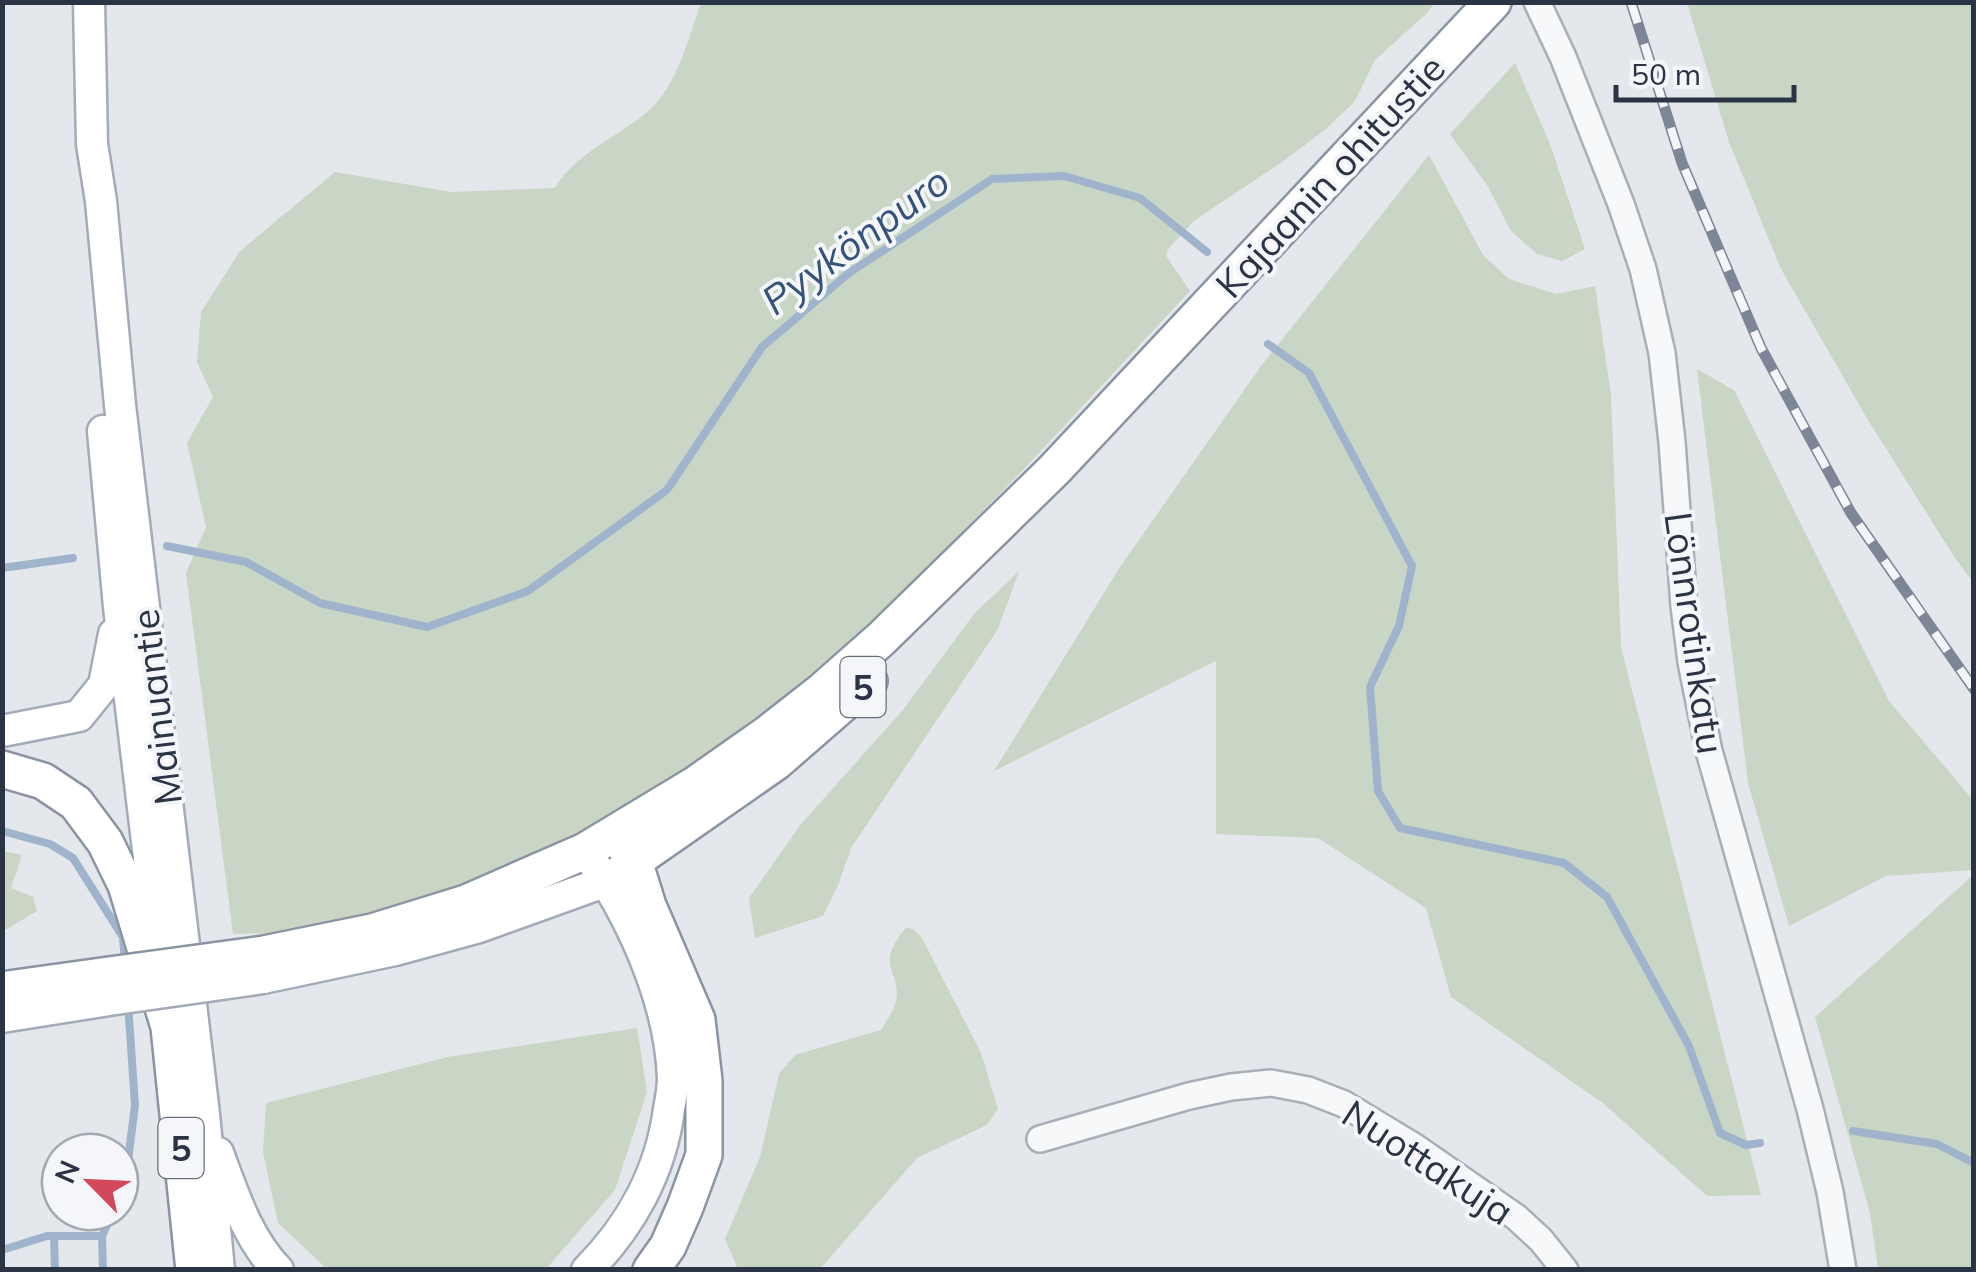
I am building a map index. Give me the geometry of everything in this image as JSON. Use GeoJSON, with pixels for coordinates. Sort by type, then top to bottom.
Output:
{"type":"FeatureCollection","features":[{"type":"Feature","properties":{"kind":"highway","name":"Kajaanin ohitustie"},"geometry":{"type":"LineString","coordinates":[[619,858],[710,774],[822,691],[881,639],[1054,470],[1493,2]]}},
{"type":"Feature","properties":{"kind":"highway","name":"5"},"geometry":{"type":"LineString","coordinates":[[2,769],[43,781],[76,803],[105,842],[126,886],[169,1028]]}},
{"type":"Feature","properties":{"kind":"highway","name":"5"},"geometry":{"type":"LineString","coordinates":[[2,990],[109,987],[264,966],[466,903],[585,851],[619,858]]}},
{"type":"Feature","properties":{"kind":"highway"},"geometry":{"type":"LineString","coordinates":[[619,858],[648,906],[697,1020],[704,1081],[704,1155],[668,1246],[651,1270]]}},
{"type":"Feature","properties":{"kind":"highway","name":"Mainuantie"},"geometry":{"type":"LineString","coordinates":[[169,1028],[194,1270]]}},
{"type":"Feature","properties":{"kind":"main road","name":"Mainuantie"},"geometry":{"type":"LineString","coordinates":[[89,2],[92,144],[219,1270]]}},
{"type":"Feature","properties":{"kind":"main road","name":"Mainuantie"},"geometry":{"type":"LineString","coordinates":[[92,144],[84,197],[119,606],[169,1028]]}},
{"type":"Feature","properties":{"kind":"main road"},"geometry":{"type":"LineString","coordinates":[[2,731],[80,716],[104,685],[119,606]]}},
{"type":"Feature","properties":{"kind":"main road"},"geometry":{"type":"LineString","coordinates":[[586,1270],[609,1248],[646,1189],[660,1154],[673,1081],[660,1005],[629,922],[619,858]]}},
{"type":"Feature","properties":{"kind":"main road","name":"5"},"geometry":{"type":"LineString","coordinates":[[264,966],[394,950],[480,927],[619,858]]}},
{"type":"Feature","properties":{"kind":"main road","name":"5"},"geometry":{"type":"LineString","coordinates":[[2,1017],[109,987]]}},
{"type":"Feature","properties":{"kind":"main road"},"geometry":{"type":"LineString","coordinates":[[204,1114],[237,1203],[255,1239],[278,1270]]}},
{"type":"Feature","properties":{"kind":"street","name":"Lönnrotinkatu"},"geometry":{"type":"LineString","coordinates":[[1537,2],[1622,204],[1643,269],[1662,353],[1684,606],[1698,698],[1814,1126],[1843,1270]]}},
{"type":"Feature","properties":{"kind":"street","name":"Nuottakuja"},"geometry":{"type":"LineString","coordinates":[[1040,1140],[1232,1087],[1271,1083],[1308,1090],[1344,1104],[1415,1147],[1516,1216],[1565,1270]]}},
{"type":"Feature","properties":{"kind":"green space"},"geometry":{"type":"Polygon","coordinates":[[[701,3],[1435,3],[1375,60],[1355,101],[1326,129],[1195,220],[1169,248],[1166,256],[1190,291],[1025,468],[884,611],[691,768],[545,853],[445,896],[304,932],[233,934],[186,573],[206,527],[187,443],[213,397],[197,362],[201,312],[240,251],[335,172],[451,192],[555,188],[573,165],[656,103],[680,62],[701,3]]]}},
{"type":"Feature","properties":{"kind":"green space"},"geometry":{"type":"Polygon","coordinates":[[[1687,3],[1973,3],[1973,582],[1868,420],[1781,269],[1729,142],[1687,3]]]}},
{"type":"Feature","properties":{"kind":"green space"},"geometry":{"type":"Polygon","coordinates":[[[1515,63],[1550,144],[1585,249],[1562,261],[1537,254],[1511,231],[1487,185],[1450,134],[1515,63]]]}},
{"type":"Feature","properties":{"kind":"green space"},"geometry":{"type":"Polygon","coordinates":[[[1429,155],[1483,255],[1509,279],[1556,294],[1595,286],[1611,395],[1621,647],[1761,1195],[1707,1196],[1604,1104],[1451,997],[1426,908],[1318,838],[1216,834],[1216,661],[994,771],[1120,567],[1261,366],[1429,155]]]}},
{"type":"Feature","properties":{"kind":"green space"},"geometry":{"type":"Polygon","coordinates":[[[1697,369],[1734,390],[1889,701],[1973,800],[1973,870],[1886,876],[1789,926],[1748,783],[1697,369]]]}},
{"type":"Feature","properties":{"kind":"green space"},"geometry":{"type":"Polygon","coordinates":[[[1019,571],[998,629],[851,848],[823,916],[755,938],[749,898],[801,824],[903,710],[974,614],[1019,571]]]}},
{"type":"Feature","properties":{"kind":"green space"},"geometry":{"type":"Polygon","coordinates":[[[3,851],[22,855],[11,888],[33,897],[37,911],[7,929],[3,929],[3,851]]]}},
{"type":"Feature","properties":{"kind":"green space"},"geometry":{"type":"Polygon","coordinates":[[[1973,875],[1973,1269],[1878,1269],[1870,1213],[1815,1017],[1973,875]]]}},
{"type":"Feature","properties":{"kind":"green space"},"geometry":{"type":"Polygon","coordinates":[[[906,928],[922,938],[981,1053],[998,1109],[987,1125],[917,1158],[820,1269],[738,1269],[725,1239],[760,1157],[779,1074],[795,1055],[881,1030],[897,995],[891,953],[906,928]]]}},
{"type":"Feature","properties":{"kind":"green space"},"geometry":{"type":"Polygon","coordinates":[[[637,1028],[647,1092],[615,1190],[546,1269],[327,1269],[278,1223],[263,1152],[266,1103],[448,1057],[637,1028]]]}},
{"type":"Feature","properties":{"kind":"waterway","name":"Pyykönpuro"},"geometry":{"type":"LineString","coordinates":[[167,546],[246,562],[320,603],[427,627],[528,591],[667,490],[762,347],[849,273],[992,179],[1064,176],[1140,198],[1207,252]]}},
{"type":"Feature","properties":{"kind":"waterway","name":"Pyykönpuro"},"geometry":{"type":"LineString","coordinates":[[1268,344],[1309,373],[1412,566],[1399,626],[1370,687],[1378,791],[1400,828],[1564,863],[1607,897],[1689,1046],[1720,1133],[1746,1145],[1760,1143]]}},
{"type":"Feature","properties":{"kind":"waterway","name":"Pyykönpuro"},"geometry":{"type":"LineString","coordinates":[[2,568],[73,558]]}},
{"type":"Feature","properties":{"kind":"waterway"},"geometry":{"type":"LineString","coordinates":[[2,831],[50,844],[73,858],[123,937],[125,964]]}},
{"type":"Feature","properties":{"kind":"waterway"},"geometry":{"type":"LineString","coordinates":[[128,1003],[135,1105],[132,1132]]}},
{"type":"Feature","properties":{"kind":"waterway","name":"Pyykönpuro"},"geometry":{"type":"LineString","coordinates":[[1853,1131],[1937,1144],[1974,1163]]}},
{"type":"Feature","properties":{"kind":"waterway"},"geometry":{"type":"LineString","coordinates":[[103,1270],[104,1232]]}},
{"type":"Feature","properties":{"kind":"waterway"},"geometry":{"type":"LineString","coordinates":[[2,1250],[47,1236],[102,1236]]}},
{"type":"Feature","properties":{"kind":"waterway"},"geometry":{"type":"LineString","coordinates":[[54,1236],[55,1270]]}},
{"type":"Feature","properties":{"kind":"railway"},"geometry":{"type":"LineString","coordinates":[[1631,2],[1682,163],[1761,348],[1851,513],[1974,689]]}}]}
